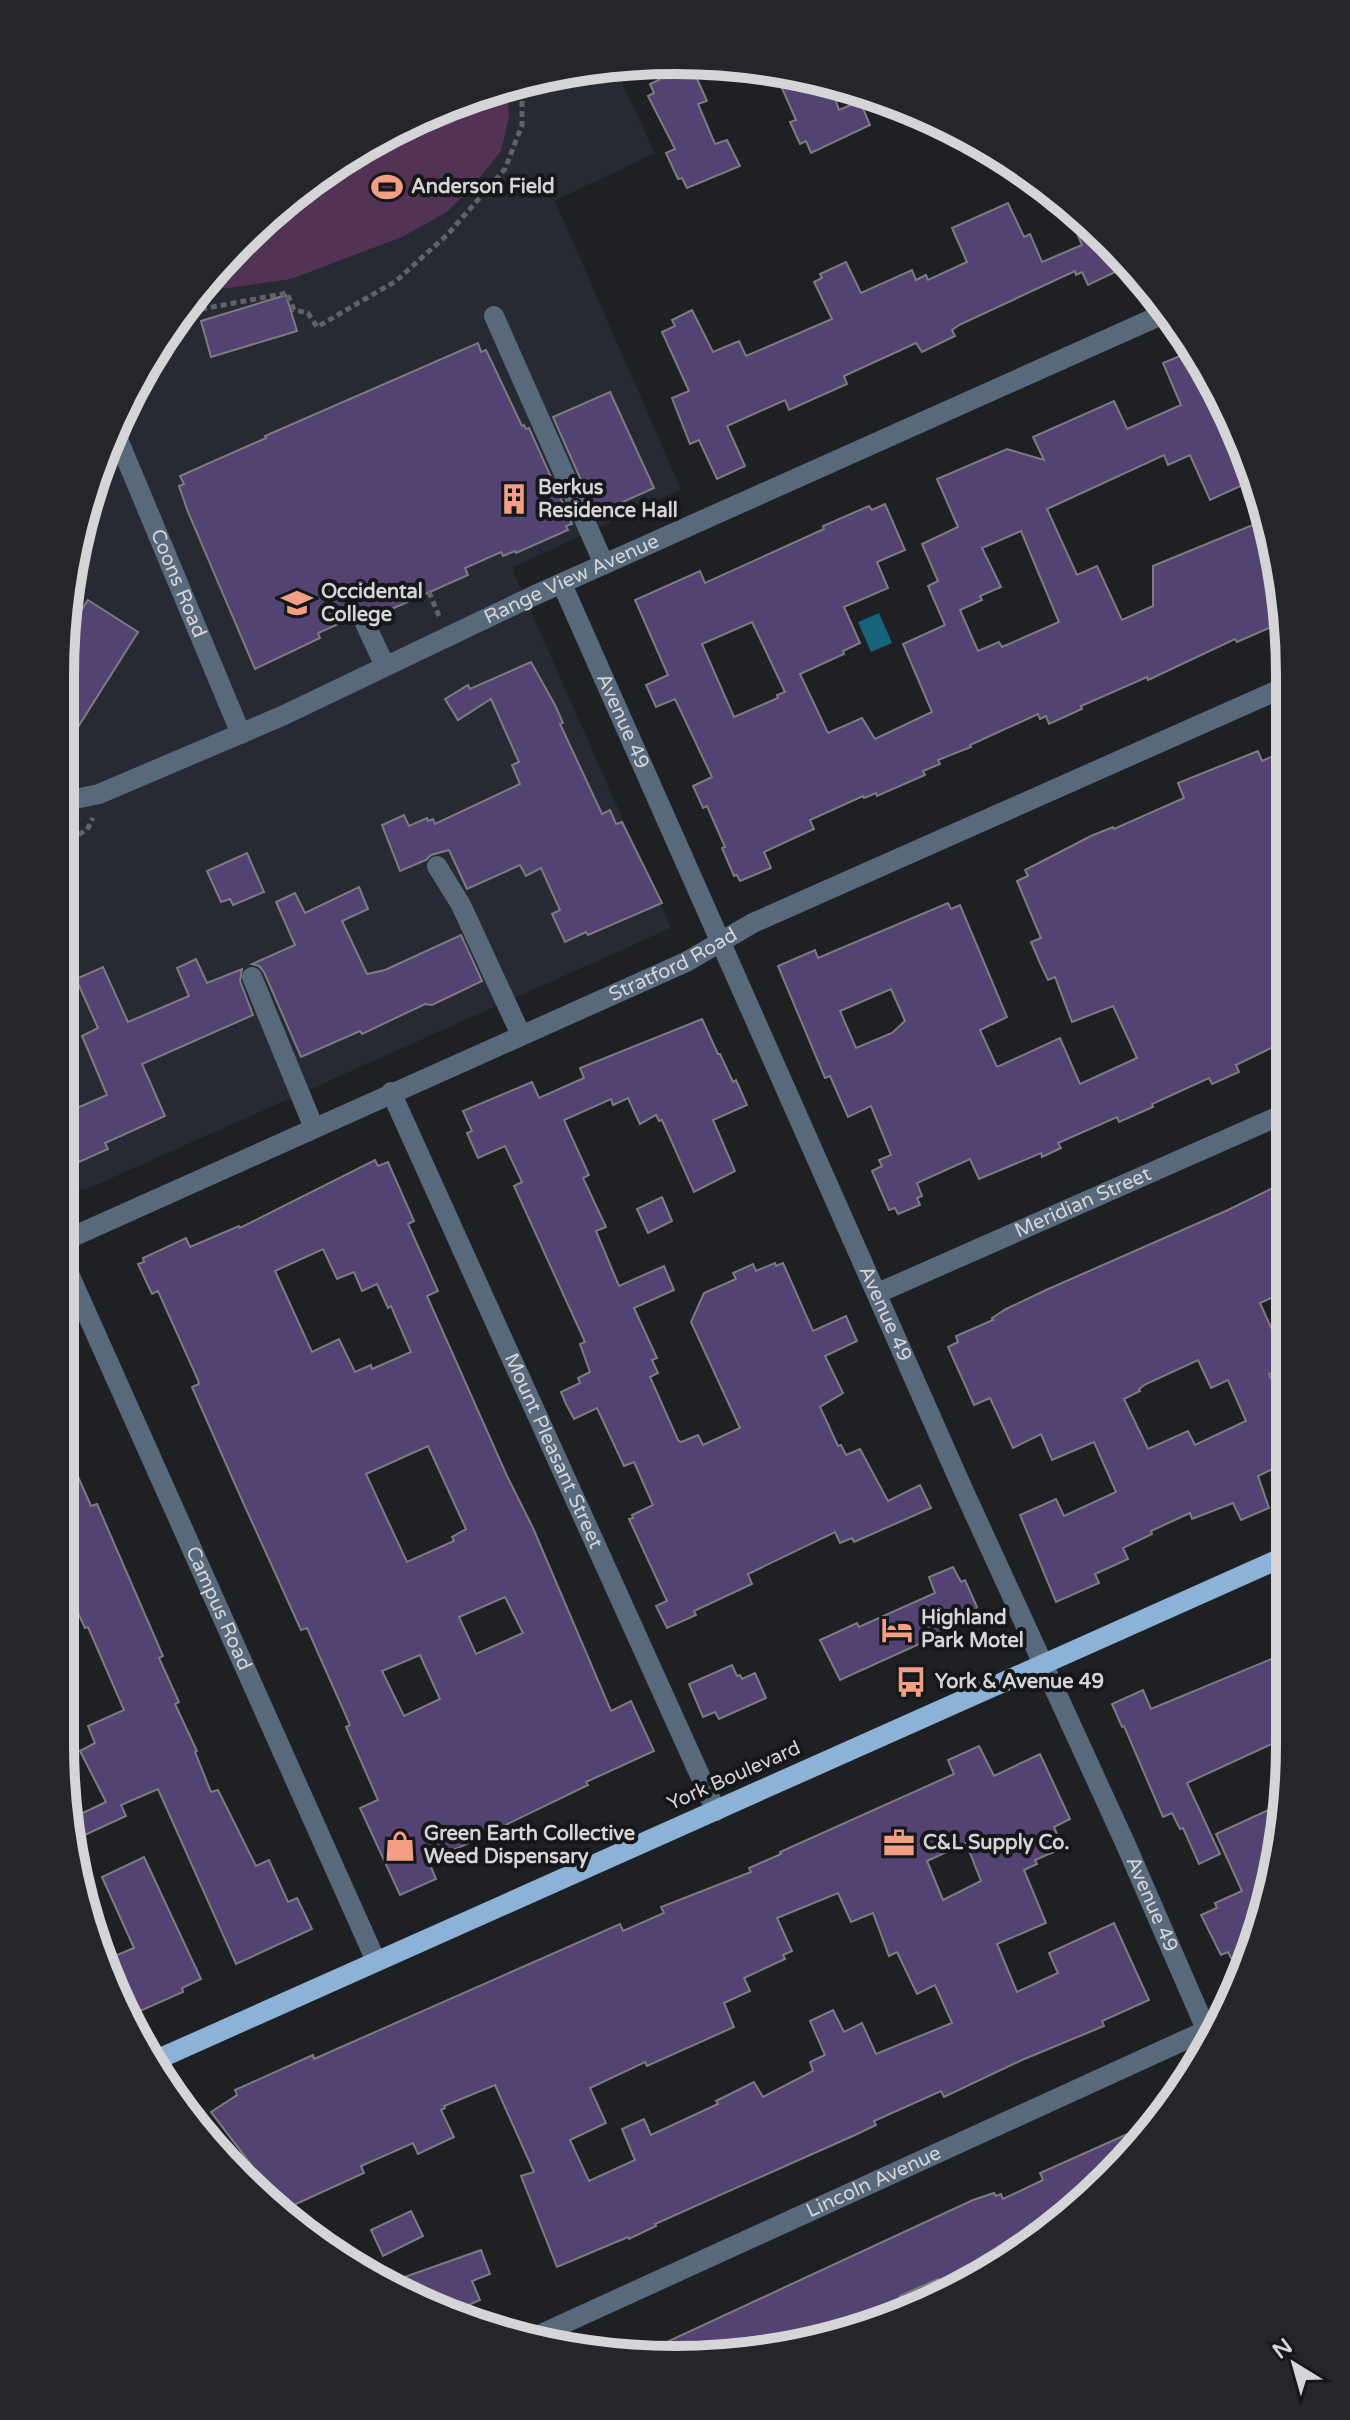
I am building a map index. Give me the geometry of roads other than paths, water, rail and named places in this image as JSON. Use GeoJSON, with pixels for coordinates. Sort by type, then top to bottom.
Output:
{"type":"FeatureCollection","features":[{"type":"Feature","properties":{"kind":"main road","name":"York Boulevard"},"geometry":{"type":"LineString","coordinates":[[162,2057],[1276,1560]]}},
{"type":"Feature","properties":{"kind":"street"},"geometry":{"type":"LineString","coordinates":[[494,316],[604,564]]}},
{"type":"Feature","properties":{"kind":"street","name":"Range View Avenue"},"geometry":{"type":"LineString","coordinates":[[74,799],[99,794],[241,734],[604,564],[1158,317]]}},
{"type":"Feature","properties":{"kind":"street","name":"Coons Road"},"geometry":{"type":"LineString","coordinates":[[120,445],[241,734]]}},
{"type":"Feature","properties":{"kind":"street","name":"Avenue 49"},"geometry":{"type":"LineString","coordinates":[[562,584],[1043,1664],[1208,2023]]}},
{"type":"Feature","properties":{"kind":"street"},"geometry":{"type":"LineString","coordinates":[[364,621],[385,666]]}},
{"type":"Feature","properties":{"kind":"street","name":"Stratford Road"},"geometry":{"type":"LineString","coordinates":[[74,1236],[686,962],[753,923],[1276,691]]}},
{"type":"Feature","properties":{"kind":"street"},"geometry":{"type":"LineString","coordinates":[[437,866],[461,905],[521,1035]]}},
{"type":"Feature","properties":{"kind":"street"},"geometry":{"type":"LineString","coordinates":[[252,977],[314,1128]]}},
{"type":"Feature","properties":{"kind":"street","name":"Mount Pleasant Street"},"geometry":{"type":"LineString","coordinates":[[391,1092],[716,1811]]}},
{"type":"Feature","properties":{"kind":"street","name":"Meridian Street"},"geometry":{"type":"LineString","coordinates":[[878,1293],[1276,1117]]}},
{"type":"Feature","properties":{"kind":"street","name":"Campus Road"},"geometry":{"type":"LineString","coordinates":[[74,1285],[376,1961]]}},
{"type":"Feature","properties":{"kind":"street","name":"Lincoln Avenue"},"geometry":{"type":"LineString","coordinates":[[547,2332],[1200,2038]]}},
{"type":"Feature","properties":{"kind":"water"},"geometry":{"type":"Polygon","coordinates":[[[879,613],[892,643],[871,652],[858,622],[879,613]]]}},
{"type":"Feature","properties":{"kind":"place","name":"Anderson Field"},"geometry":{"type":"Point","coordinates":[387,187]}},
{"type":"Feature","properties":{"kind":"place","name":"Berkus Residence Hall"},"geometry":{"type":"Point","coordinates":[514,499]}},
{"type":"Feature","properties":{"kind":"place","name":"Occidental College"},"geometry":{"type":"Point","coordinates":[297,603]}},
{"type":"Feature","properties":{"kind":"place","name":"Highland Park Motel"},"geometry":{"type":"Point","coordinates":[897,1630]}},
{"type":"Feature","properties":{"kind":"place","name":"York & Avenue 49"},"geometry":{"type":"Point","coordinates":[911,1682]}},
{"type":"Feature","properties":{"kind":"place","name":"C&L Supply Co."},"geometry":{"type":"Point","coordinates":[899,1843]}},
{"type":"Feature","properties":{"kind":"place","name":"Green Earth Collective Weed Dispensary"},"geometry":{"type":"Point","coordinates":[400,1846]}}]}
